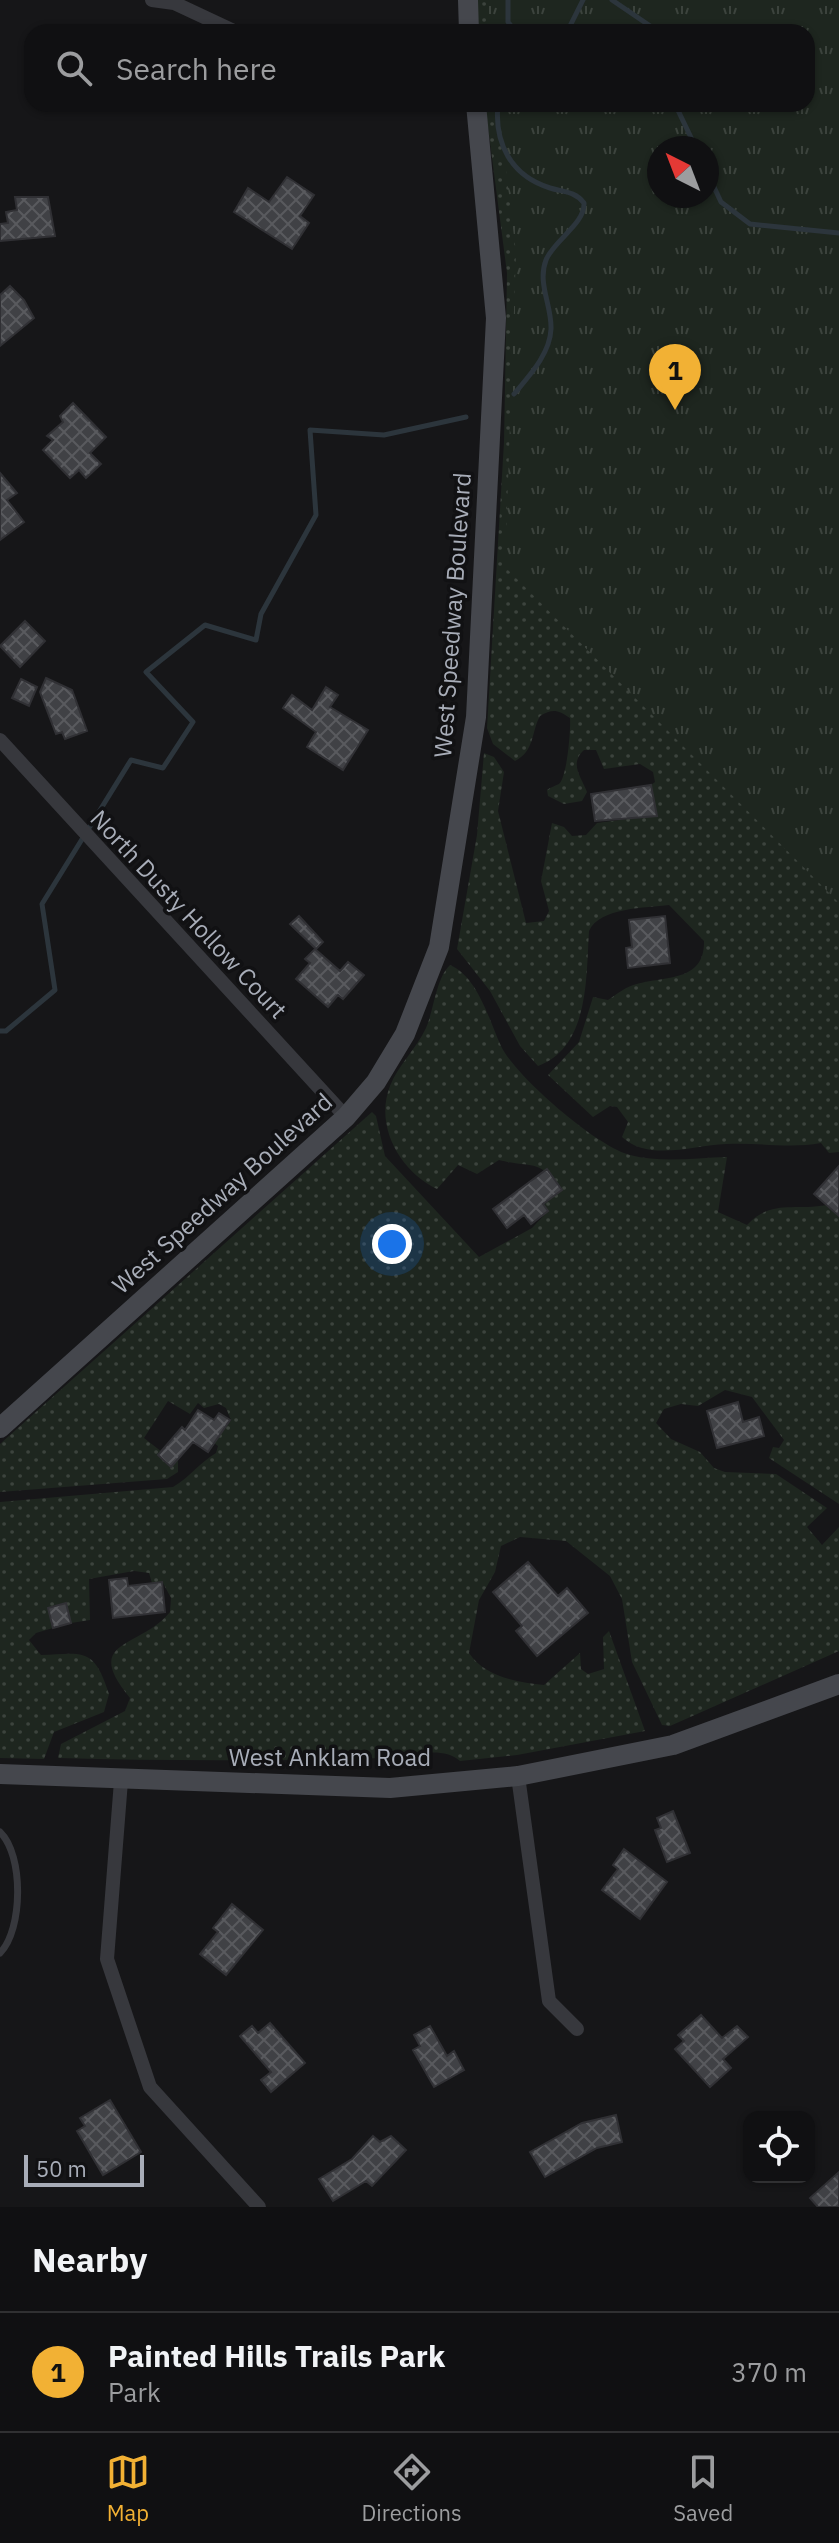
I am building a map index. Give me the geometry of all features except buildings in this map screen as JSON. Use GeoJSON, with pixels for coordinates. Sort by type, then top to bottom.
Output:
{"type":"FeatureCollection","features":[{"type":"Feature","properties":{"kind":"main road"},"geometry":{"type":"LineString","coordinates":[[468,0],[469,24]]}},
{"type":"Feature","properties":{"kind":"main road","name":"West Speedway Boulevard"},"geometry":{"type":"LineString","coordinates":[[0,1428],[346,1117],[376,1082],[405,1034],[439,947],[476,717],[496,318],[477,112]]}},
{"type":"Feature","properties":{"kind":"main road","name":"West Anklam Road"},"geometry":{"type":"LineString","coordinates":[[0,1774],[121,1781],[390,1788],[518,1776],[673,1745],[839,1684]]}},
{"type":"Feature","properties":{"kind":"street"},"geometry":{"type":"LineString","coordinates":[[152,0],[174,3],[219,24]]}},
{"type":"Feature","properties":{"kind":"street","name":"North Dusty Hollow Court"},"geometry":{"type":"LineString","coordinates":[[0,740],[346,1117]]}},
{"type":"Feature","properties":{"kind":"street"},"geometry":{"type":"LineString","coordinates":[[518,1776],[549,2001],[577,2029]]}},
{"type":"Feature","properties":{"kind":"street"},"geometry":{"type":"LineString","coordinates":[[121,1781],[107,1959],[150,2087],[259,2207]]}},
{"type":"Feature","properties":{"kind":"lane"},"geometry":{"type":"LineString","coordinates":[[0,1832],[7,1839],[13,1862],[19,1908],[13,1933],[0,1953]]}},
{"type":"Feature","properties":{"kind":"green space"},"geometry":{"type":"Polygon","coordinates":[[[476,0],[839,0],[839,1152],[829,1153],[821,1143],[645,1149],[622,1137],[628,1122],[617,1107],[610,1106],[593,1117],[548,1075],[579,1042],[593,997],[608,1000],[630,986],[681,975],[698,964],[704,941],[669,905],[624,910],[595,923],[589,931],[585,988],[576,1027],[555,1057],[538,1066],[520,1046],[490,991],[457,949],[477,835],[484,753],[494,757],[504,772],[498,811],[526,923],[544,921],[549,911],[541,881],[552,823],[564,827],[572,836],[586,835],[597,823],[657,815],[651,785],[655,782],[653,772],[640,764],[604,769],[596,750],[584,750],[577,760],[587,792],[582,801],[564,804],[548,796],[547,790],[562,780],[566,763],[570,718],[562,713],[552,711],[540,716],[529,747],[515,761],[493,744],[487,728],[504,442],[507,273],[486,112],[815,112],[815,24],[477,24],[476,0]]]}},
{"type":"Feature","properties":{"kind":"green space"},"geometry":{"type":"Polygon","coordinates":[[[486,0],[839,0],[839,903],[505,567],[516,253],[499,112],[815,112],[815,24],[488,24],[486,0]]]}},
{"type":"Feature","properties":{"kind":"green space"},"geometry":{"type":"Polygon","coordinates":[[[450,965],[460,971],[475,989],[501,1046],[522,1075],[558,1109],[598,1139],[630,1155],[654,1159],[727,1157],[718,1212],[747,1225],[774,1209],[827,1205],[839,1213],[839,1504],[769,1458],[773,1447],[779,1448],[784,1440],[752,1397],[725,1390],[698,1406],[681,1404],[664,1409],[656,1423],[671,1439],[700,1452],[714,1468],[725,1472],[776,1474],[827,1508],[807,1527],[822,1545],[839,1527],[839,1651],[670,1726],[662,1725],[632,1662],[622,1599],[610,1576],[566,1541],[520,1537],[501,1546],[495,1572],[479,1600],[469,1653],[493,1673],[544,1685],[580,1653],[581,1669],[588,1674],[604,1669],[603,1637],[609,1631],[645,1731],[517,1755],[460,1761],[443,1753],[302,1760],[58,1758],[61,1744],[125,1711],[130,1698],[116,1679],[111,1665],[113,1655],[170,1612],[171,1598],[163,1583],[152,1583],[149,1573],[134,1571],[89,1579],[90,1620],[71,1623],[66,1603],[49,1607],[53,1628],[36,1633],[29,1640],[41,1655],[77,1654],[92,1660],[109,1694],[104,1712],[54,1732],[44,1759],[0,1758],[0,1502],[173,1487],[216,1453],[218,1446],[214,1443],[231,1420],[226,1408],[219,1404],[204,1408],[198,1403],[190,1414],[168,1401],[144,1438],[162,1452],[159,1456],[173,1466],[178,1460],[178,1472],[167,1479],[0,1492],[0,1444],[372,1112],[376,1116],[385,1156],[479,1257],[532,1228],[548,1211],[543,1204],[562,1190],[540,1168],[499,1160],[477,1174],[458,1165],[437,1189],[412,1172],[394,1146],[386,1117],[390,1086],[426,1028],[438,986],[450,965]]]}},
{"type":"Feature","properties":{"kind":"waterway"},"geometry":{"type":"LineString","coordinates":[[508,0],[510,24]]}},
{"type":"Feature","properties":{"kind":"waterway"},"geometry":{"type":"LineString","coordinates":[[571,24],[583,0]]}},
{"type":"Feature","properties":{"kind":"waterway"},"geometry":{"type":"LineString","coordinates":[[612,0],[647,24]]}},
{"type":"Feature","properties":{"kind":"waterway"},"geometry":{"type":"LineString","coordinates":[[497,112],[502,145],[515,166],[536,183],[573,194],[584,203],[580,218],[546,260],[543,277],[551,320],[550,338],[538,364],[514,394]]}},
{"type":"Feature","properties":{"kind":"waterway"},"geometry":{"type":"LineString","coordinates":[[679,112],[690,136]]}},
{"type":"Feature","properties":{"kind":"waterway"},"geometry":{"type":"LineString","coordinates":[[719,198],[750,224],[839,233]]}},
{"type":"Feature","properties":{"kind":"waterway"},"geometry":{"type":"LineString","coordinates":[[0,1031],[6,1031],[55,990],[42,904],[131,760],[163,768],[193,722],[146,672],[205,625],[256,640],[261,614],[316,515],[310,430],[384,435],[466,417]]}},
{"type":"Feature","properties":{"kind":"place","name":"Painted Hills Trails Park"},"geometry":{"type":"Point","coordinates":[675,410]}}]}
